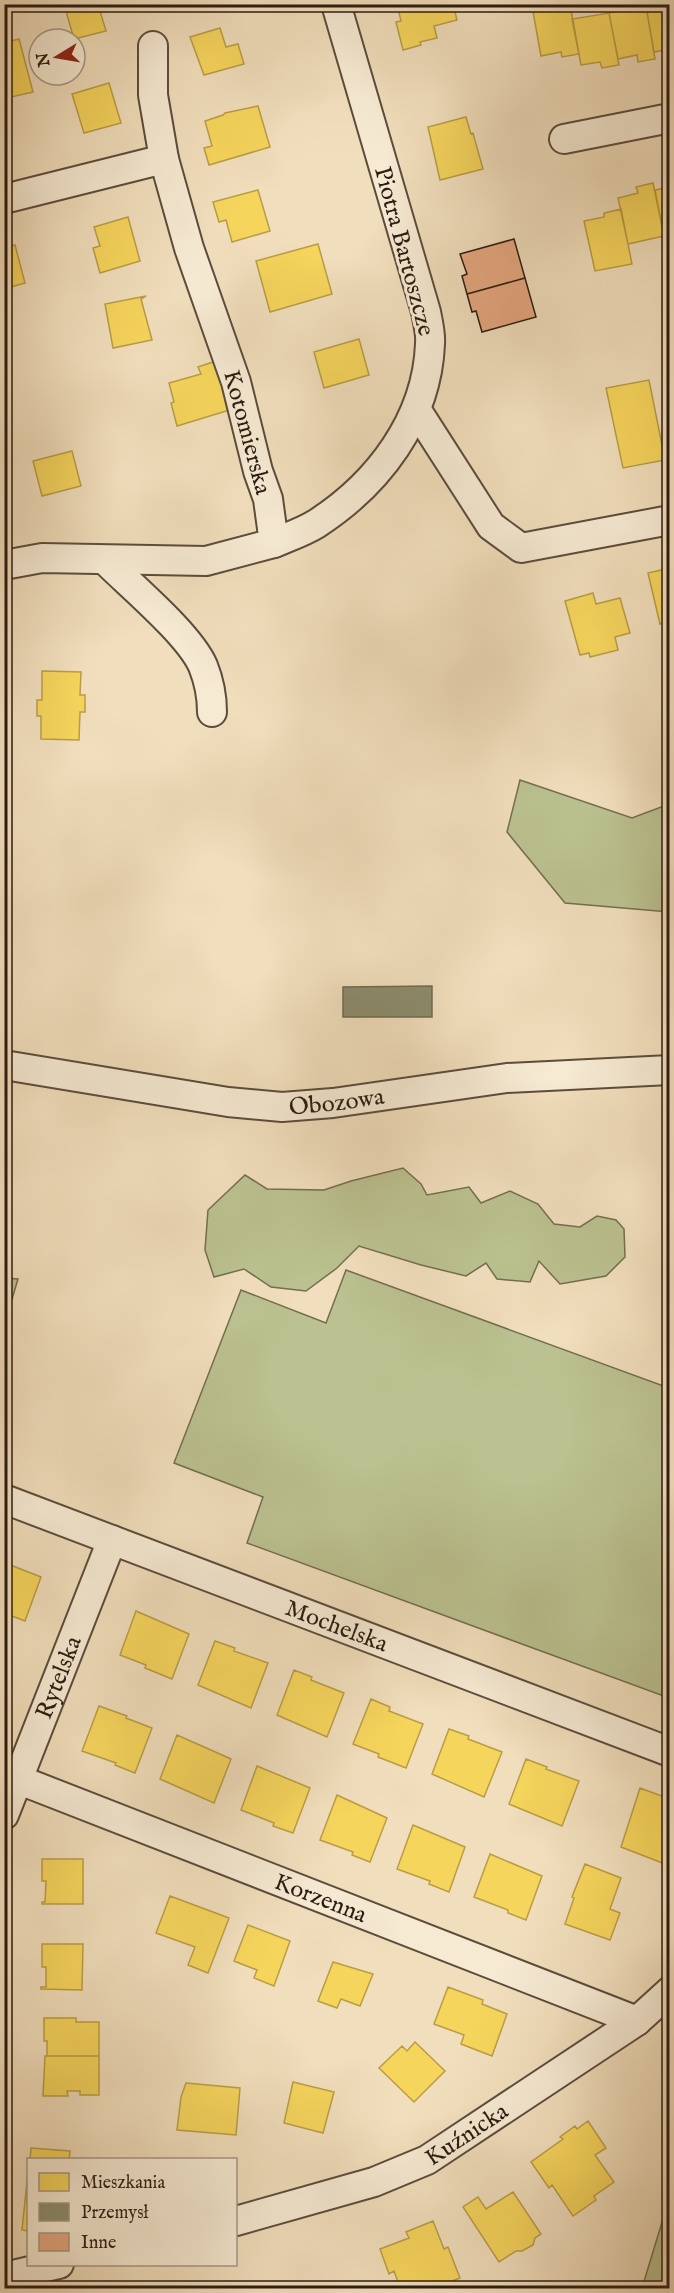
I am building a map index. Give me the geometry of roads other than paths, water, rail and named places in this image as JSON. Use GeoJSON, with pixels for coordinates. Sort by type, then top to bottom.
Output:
{"type":"FeatureCollection","features":[{"type":"Feature","properties":{"kind":"street","name":"Piotra Bartoszcze"},"geometry":{"type":"LineString","coordinates":[[274,543],[315,524],[372,478],[394,450],[416,409],[424,388],[431,343],[426,312],[336,4]]}},
{"type":"Feature","properties":{"kind":"street","name":"Kotomierska"},"geometry":{"type":"LineString","coordinates":[[153,46],[153,95],[164,159],[189,248],[236,382],[258,471],[268,499],[274,543]]}},
{"type":"Feature","properties":{"kind":"street"},"geometry":{"type":"LineString","coordinates":[[564,139],[669,118]]}},
{"type":"Feature","properties":{"kind":"street"},"geometry":{"type":"LineString","coordinates":[[4,199],[164,159]]}},
{"type":"Feature","properties":{"kind":"street"},"geometry":{"type":"LineString","coordinates":[[416,409],[491,526],[521,548],[669,520]]}},
{"type":"Feature","properties":{"kind":"street"},"geometry":{"type":"LineString","coordinates":[[4,565],[42,558],[206,561],[274,543]]}},
{"type":"Feature","properties":{"kind":"street"},"geometry":{"type":"LineString","coordinates":[[105,560],[187,642],[202,664],[212,695],[212,712]]}},
{"type":"Feature","properties":{"kind":"street","name":"Obozowa"},"geometry":{"type":"LineString","coordinates":[[4,1065],[228,1102],[282,1107],[344,1101],[507,1078],[669,1070]]}},
{"type":"Feature","properties":{"kind":"street","name":"Mochelska"},"geometry":{"type":"LineString","coordinates":[[4,1498],[669,1752]]}},
{"type":"Feature","properties":{"kind":"street","name":"Rytelska"},"geometry":{"type":"LineString","coordinates":[[4,1815],[11,1777],[112,1540]]}},
{"type":"Feature","properties":{"kind":"street","name":"Korzenna"},"geometry":{"type":"LineString","coordinates":[[11,1777],[637,2020]]}},
{"type":"Feature","properties":{"kind":"street","name":"Kuźnicka"},"geometry":{"type":"LineString","coordinates":[[237,2221],[374,2182],[427,2160],[637,2020],[669,1991]]}},
{"type":"Feature","properties":{"kind":"street"},"geometry":{"type":"LineString","coordinates":[[4,2277],[54,2266]]}}]}
